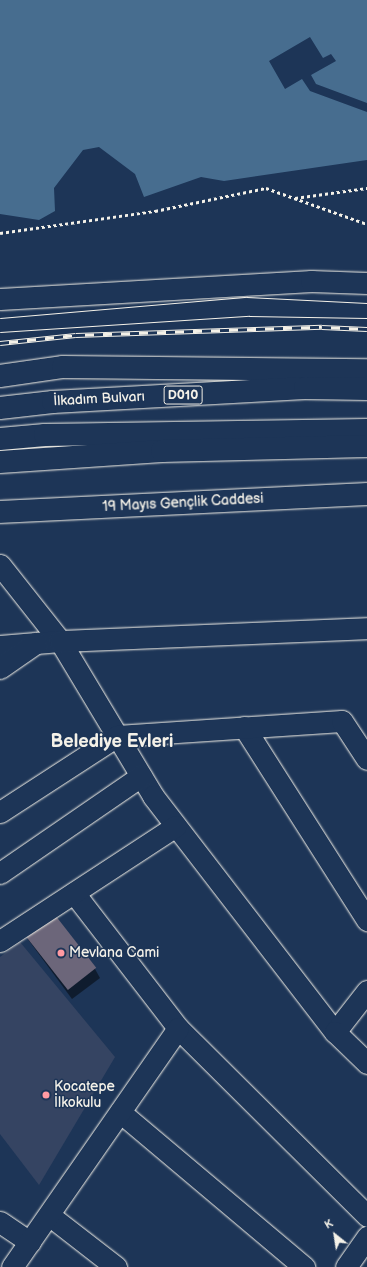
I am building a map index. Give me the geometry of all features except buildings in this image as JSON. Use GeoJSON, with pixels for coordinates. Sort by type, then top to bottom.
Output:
{"type":"FeatureCollection","features":[{"type":"Feature","properties":{"kind":"main road"},"geometry":{"type":"LineString","coordinates":[[0,376],[63,367],[367,370]]}},
{"type":"Feature","properties":{"kind":"main road","name":"İlkadım Bulvarı"},"geometry":{"type":"LineString","coordinates":[[0,408],[54,402],[305,388],[367,389]]}},
{"type":"Feature","properties":{"kind":"main road"},"geometry":{"type":"LineString","coordinates":[[0,439],[52,435],[367,430]]}},
{"type":"Feature","properties":{"kind":"main road"},"geometry":{"type":"LineString","coordinates":[[0,462],[162,452],[367,446]]}},
{"type":"Feature","properties":{"kind":"main road","name":"19 Mayıs Gençlik Caddesi"},"geometry":{"type":"LineString","coordinates":[[0,512],[367,494]]}},
{"type":"Feature","properties":{"kind":"street"},"geometry":{"type":"LineString","coordinates":[[0,299],[311,281],[367,283]]}},
{"type":"Feature","properties":{"kind":"street"},"geometry":{"type":"LineString","coordinates":[[0,565],[60,641],[153,796],[335,1032],[367,1063]]}},
{"type":"Feature","properties":{"kind":"street"},"geometry":{"type":"LineString","coordinates":[[0,646],[60,641],[367,628]]}},
{"type":"Feature","properties":{"kind":"street"},"geometry":{"type":"LineString","coordinates":[[0,668],[36,643]]}},
{"type":"Feature","properties":{"kind":"street"},"geometry":{"type":"LineString","coordinates":[[0,812],[117,736],[342,721],[367,759]]}},
{"type":"Feature","properties":{"kind":"street"},"geometry":{"type":"LineString","coordinates":[[244,728],[367,920]]}},
{"type":"Feature","properties":{"kind":"street"},"geometry":{"type":"LineString","coordinates":[[0,873],[141,776]]}},
{"type":"Feature","properties":{"kind":"street"},"geometry":{"type":"LineString","coordinates":[[0,941],[176,826]]}},
{"type":"Feature","properties":{"kind":"street"},"geometry":{"type":"LineString","coordinates":[[74,893],[178,1028],[367,1216]]}},
{"type":"Feature","properties":{"kind":"street"},"geometry":{"type":"LineString","coordinates":[[335,1032],[367,991]]}},
{"type":"Feature","properties":{"kind":"street"},"geometry":{"type":"LineString","coordinates":[[12,1267],[178,1028]]}},
{"type":"Feature","properties":{"kind":"street"},"geometry":{"type":"LineString","coordinates":[[120,1112],[304,1267]]}},
{"type":"Feature","properties":{"kind":"street"},"geometry":{"type":"LineString","coordinates":[[49,1215],[116,1267]]}},
{"type":"Feature","properties":{"kind":"street"},"geometry":{"type":"LineString","coordinates":[[0,1222],[30,1242]]}},
{"type":"Feature","properties":{"kind":"street"},"geometry":{"type":"LineString","coordinates":[[346,1267],[367,1237]]}},
{"type":"Feature","properties":{"kind":"path"},"geometry":{"type":"LineString","coordinates":[[0,233],[155,211],[266,188],[367,224]]}},
{"type":"Feature","properties":{"kind":"path"},"geometry":{"type":"LineString","coordinates":[[294,198],[367,188]]}},
{"type":"Feature","properties":{"kind":"shaded area"},"geometry":{"type":"Polygon","coordinates":[[[0,0],[367,0],[367,160],[224,181],[201,177],[144,197],[135,174],[99,147],[83,150],[54,188],[55,211],[39,220],[0,214],[0,0]]]}},
{"type":"Feature","properties":{"kind":"shaded area","name":"Kocatepe İlkokulu"},"geometry":{"type":"Polygon","coordinates":[[[20,942],[115,1057],[39,1185],[0,1134],[0,957],[20,942]]]}},
{"type":"Feature","properties":{"kind":"pier"},"geometry":{"type":"Polygon","coordinates":[[[310,37],[323,58],[331,54],[336,61],[311,75],[316,84],[367,103],[367,112],[310,91],[302,79],[285,89],[269,61],[310,37]]]}},
{"type":"Feature","properties":{"kind":"tram line"},"geometry":{"type":"LineString","coordinates":[[0,318],[247,297],[367,303]]}},
{"type":"Feature","properties":{"kind":"tram line"},"geometry":{"type":"LineString","coordinates":[[0,332],[249,316],[367,318]]}},
{"type":"Feature","properties":{"kind":"railway"},"geometry":{"type":"LineString","coordinates":[[0,343],[76,335],[322,327],[367,329]]}},
{"type":"Feature","properties":{"kind":"place","name":"Mevlana Cami"},"geometry":{"type":"Point","coordinates":[61,953]}},
{"type":"Feature","properties":{"kind":"place","name":"Kocatepe İlkokulu"},"geometry":{"type":"Point","coordinates":[46,1095]}},
{"type":"Feature","properties":{"kind":"district","name":"Belediye Evleri"},"geometry":{"type":"Point","coordinates":[112,742]}}]}
